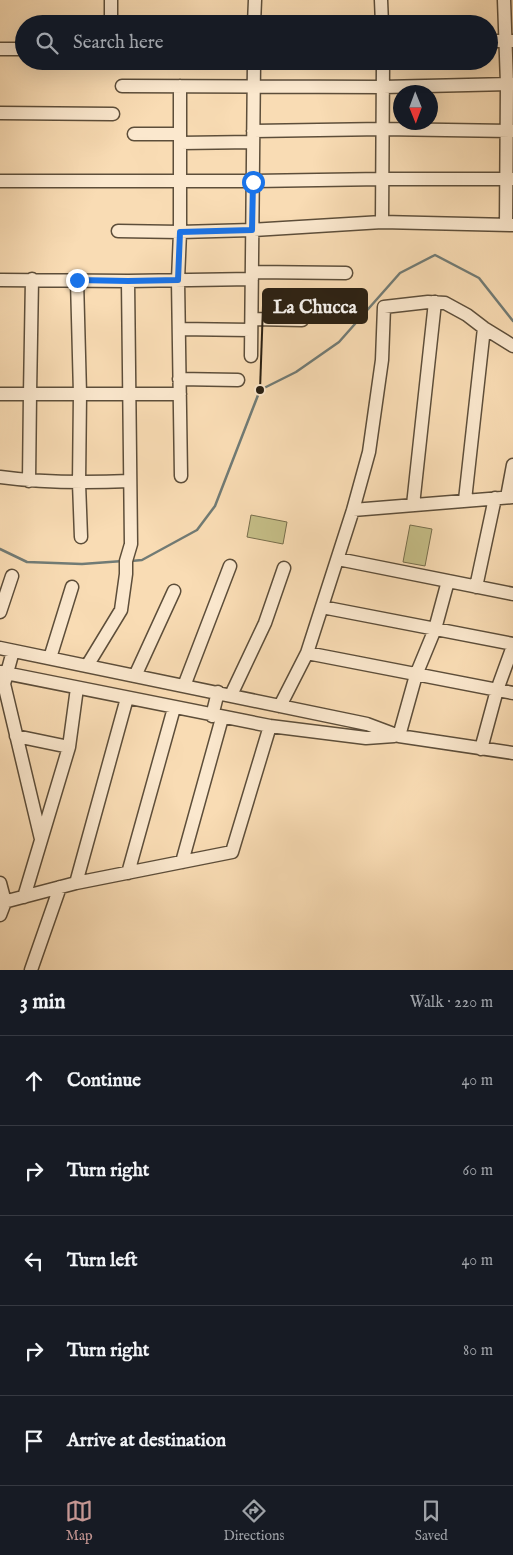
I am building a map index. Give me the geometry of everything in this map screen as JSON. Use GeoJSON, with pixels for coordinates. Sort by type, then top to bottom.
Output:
{"type":"FeatureCollection","features":[{"type":"Feature","properties":{"kind":"street"},"geometry":{"type":"LineString","coordinates":[[111,0],[111,15]]}},
{"type":"Feature","properties":{"kind":"street"},"geometry":{"type":"LineString","coordinates":[[254,15],[255,0]]}},
{"type":"Feature","properties":{"kind":"street"},"geometry":{"type":"LineString","coordinates":[[382,0],[382,15]]}},
{"type":"Feature","properties":{"kind":"street"},"geometry":{"type":"LineString","coordinates":[[118,231],[252,230],[382,222],[509,224],[510,84],[509,41],[504,0]]}},
{"type":"Feature","properties":{"kind":"street"},"geometry":{"type":"LineString","coordinates":[[0,49],[15,49]]}},
{"type":"Feature","properties":{"kind":"street"},"geometry":{"type":"LineString","coordinates":[[251,356],[254,70]]}},
{"type":"Feature","properties":{"kind":"street"},"geometry":{"type":"LineString","coordinates":[[382,70],[382,222]]}},
{"type":"Feature","properties":{"kind":"street"},"geometry":{"type":"LineString","coordinates":[[122,86],[383,87],[510,84]]}},
{"type":"Feature","properties":{"kind":"street"},"geometry":{"type":"LineString","coordinates":[[180,86],[180,232],[178,280],[181,476]]}},
{"type":"Feature","properties":{"kind":"street"},"geometry":{"type":"LineString","coordinates":[[0,113],[113,114]]}},
{"type":"Feature","properties":{"kind":"street"},"geometry":{"type":"LineString","coordinates":[[134,134],[180,138],[253,137],[383,129],[510,130]]}},
{"type":"Feature","properties":{"kind":"street"},"geometry":{"type":"LineString","coordinates":[[0,181],[253,182],[382,178],[510,179]]}},
{"type":"Feature","properties":{"kind":"street"},"geometry":{"type":"LineString","coordinates":[[0,280],[178,280],[346,273]]}},
{"type":"Feature","properties":{"kind":"street"},"geometry":{"type":"LineString","coordinates":[[30,481],[32,279]]}},
{"type":"Feature","properties":{"kind":"street"},"geometry":{"type":"LineString","coordinates":[[77,280],[80,394],[80,537]]}},
{"type":"Feature","properties":{"kind":"street"},"geometry":{"type":"LineString","coordinates":[[87,666],[121,610],[126,561],[131,544],[128,281]]}},
{"type":"Feature","properties":{"kind":"street"},"geometry":{"type":"LineString","coordinates":[[280,706],[307,653],[338,559],[369,452],[382,360],[384,307],[428,302],[445,303],[453,306],[513,346]]}},
{"type":"Feature","properties":{"kind":"street"},"geometry":{"type":"LineString","coordinates":[[413,505],[435,302]]}},
{"type":"Feature","properties":{"kind":"street"},"geometry":{"type":"LineString","coordinates":[[179,329],[302,320]]}},
{"type":"Feature","properties":{"kind":"street"},"geometry":{"type":"LineString","coordinates":[[465,500],[484,328]]}},
{"type":"Feature","properties":{"kind":"street"},"geometry":{"type":"LineString","coordinates":[[180,379],[238,380]]}},
{"type":"Feature","properties":{"kind":"street"},"geometry":{"type":"LineString","coordinates":[[0,394],[180,394]]}},
{"type":"Feature","properties":{"kind":"street"},"geometry":{"type":"LineString","coordinates":[[476,587],[505,497],[513,465]]}},
{"type":"Feature","properties":{"kind":"street"},"geometry":{"type":"LineString","coordinates":[[0,477],[30,481],[79,483],[130,481]]}},
{"type":"Feature","properties":{"kind":"street"},"geometry":{"type":"LineString","coordinates":[[353,510],[505,497]]}},
{"type":"Feature","properties":{"kind":"street"},"geometry":{"type":"LineString","coordinates":[[338,559],[513,594]]}},
{"type":"Feature","properties":{"kind":"street"},"geometry":{"type":"LineString","coordinates":[[184,686],[230,566]]}},
{"type":"Feature","properties":{"kind":"street"},"geometry":{"type":"LineString","coordinates":[[231,695],[265,623],[284,568]]}},
{"type":"Feature","properties":{"kind":"street"},"geometry":{"type":"LineString","coordinates":[[0,612],[12,576]]}},
{"type":"Feature","properties":{"kind":"street"},"geometry":{"type":"LineString","coordinates":[[399,736],[416,675],[435,629],[448,581]]}},
{"type":"Feature","properties":{"kind":"street"},"geometry":{"type":"LineString","coordinates":[[50,658],[72,587]]}},
{"type":"Feature","properties":{"kind":"street"},"geometry":{"type":"LineString","coordinates":[[135,676],[174,591]]}},
{"type":"Feature","properties":{"kind":"street"},"geometry":{"type":"LineString","coordinates":[[322,607],[513,645],[497,690],[482,748]]}},
{"type":"Feature","properties":{"kind":"street"},"geometry":{"type":"LineString","coordinates":[[41,839],[4,684],[3,673],[6,650],[367,724],[399,736]]}},
{"type":"Feature","properties":{"kind":"street"},"geometry":{"type":"LineString","coordinates":[[307,653],[513,693]]}},
{"type":"Feature","properties":{"kind":"street"},"geometry":{"type":"LineString","coordinates":[[3,673],[270,726],[366,738],[399,736],[513,753]]}},
{"type":"Feature","properties":{"kind":"street"},"geometry":{"type":"LineString","coordinates":[[24,897],[69,747],[77,688]]}},
{"type":"Feature","properties":{"kind":"street"},"geometry":{"type":"LineString","coordinates":[[182,862],[217,717],[218,692]]}},
{"type":"Feature","properties":{"kind":"street"},"geometry":{"type":"LineString","coordinates":[[76,884],[127,698]]}},
{"type":"Feature","properties":{"kind":"street"},"geometry":{"type":"LineString","coordinates":[[128,873],[174,708]]}},
{"type":"Feature","properties":{"kind":"street"},"geometry":{"type":"LineString","coordinates":[[2,902],[76,884],[232,852],[270,726]]}},
{"type":"Feature","properties":{"kind":"street"},"geometry":{"type":"LineString","coordinates":[[16,736],[69,747]]}},
{"type":"Feature","properties":{"kind":"street"},"geometry":{"type":"LineString","coordinates":[[0,883],[2,902],[0,915]]}},
{"type":"Feature","properties":{"kind":"street"},"geometry":{"type":"LineString","coordinates":[[31,970],[60,888]]}},
{"type":"Feature","properties":{"kind":"shaded area"},"geometry":{"type":"Polygon","coordinates":[[[251,515],[287,522],[283,544],[247,537],[251,515]]]}},
{"type":"Feature","properties":{"kind":"shaded area"},"geometry":{"type":"Polygon","coordinates":[[[410,525],[432,529],[425,566],[403,562],[410,525]]]}},
{"type":"Feature","properties":{"kind":"waterway"},"geometry":{"type":"LineString","coordinates":[[131,561],[142,560],[197,530],[215,506],[260,390],[296,372],[339,342],[400,273],[435,255],[479,278],[513,321]]}},
{"type":"Feature","properties":{"kind":"waterway"},"geometry":{"type":"LineString","coordinates":[[0,549],[27,562],[82,564],[123,561]]}},
{"type":"Feature","properties":{"kind":"place","name":"La Chucca"},"geometry":{"type":"Point","coordinates":[260,390]}},
{"type":"Feature","properties":{"kind":"route"},"geometry":{"type":"LineString","coordinates":[[77,280],[178,280],[180,232],[252,230],[253,182]]}}]}
